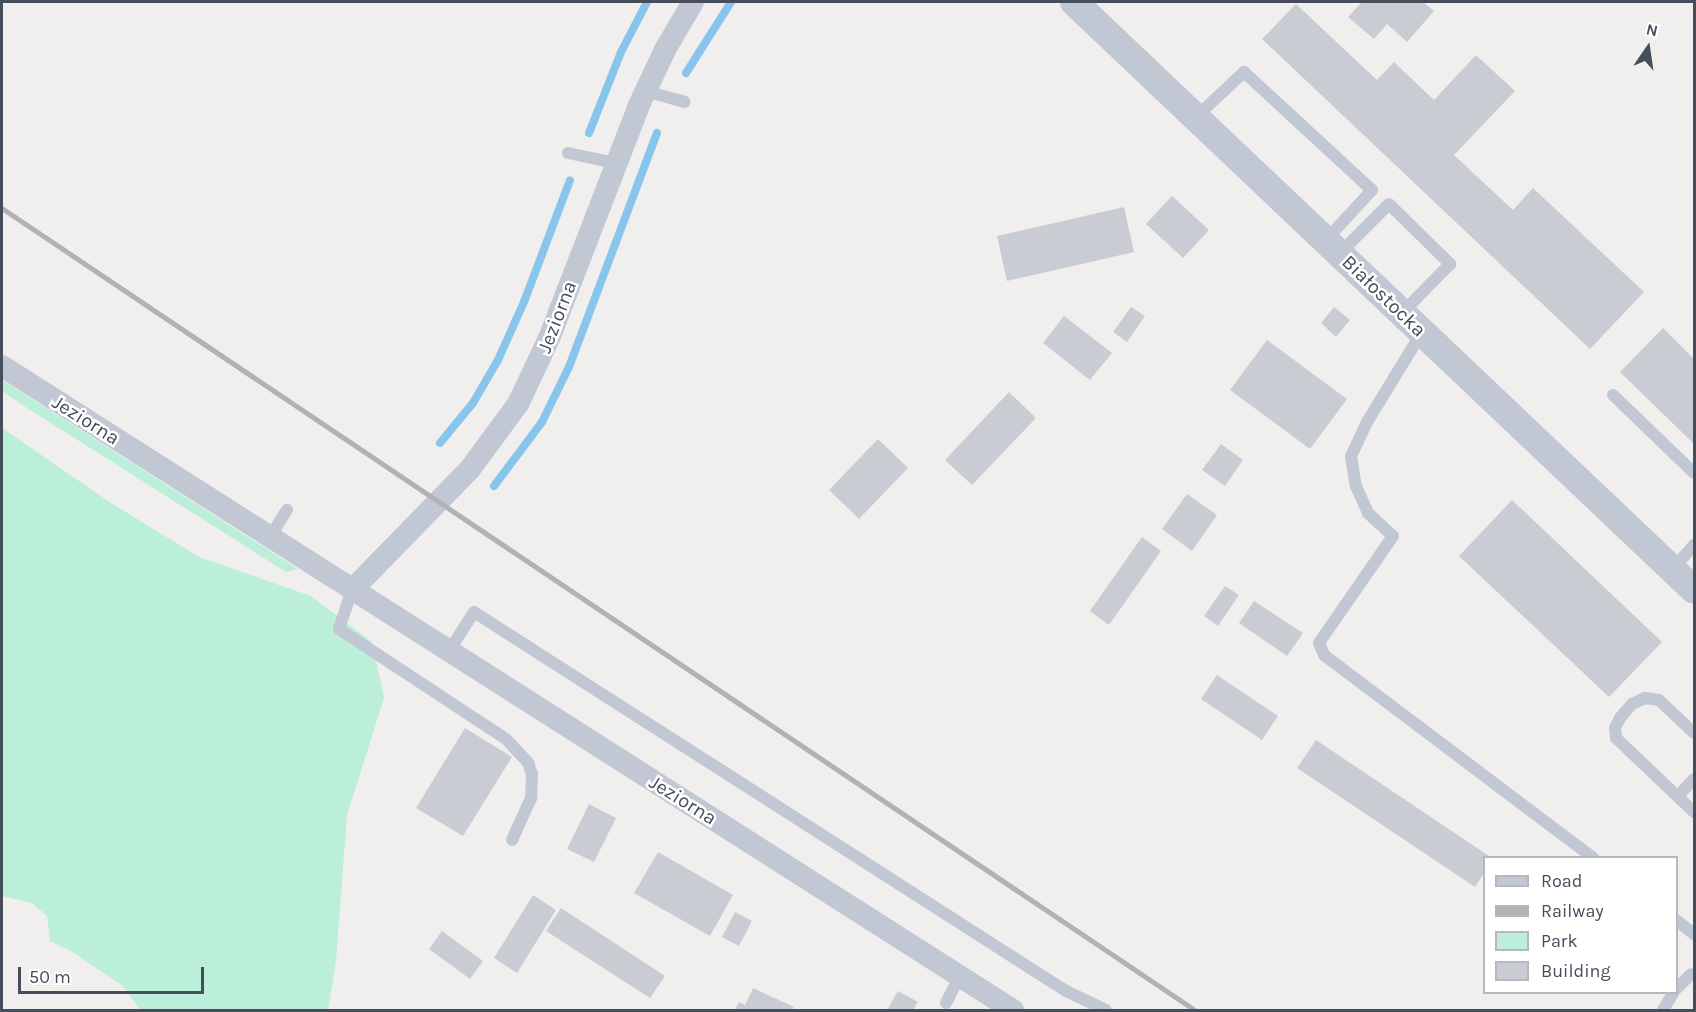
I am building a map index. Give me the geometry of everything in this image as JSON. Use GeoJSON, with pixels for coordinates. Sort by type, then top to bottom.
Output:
{"type":"FeatureCollection","features":[{"type":"Feature","properties":{"kind":"street","name":"Jeziorna"},"geometry":{"type":"LineString","coordinates":[[352,590],[470,469],[518,404],[548,342],[645,91],[693,2]]}},
{"type":"Feature","properties":{"kind":"street","name":"Białostocka"},"geometry":{"type":"LineString","coordinates":[[1074,2],[1695,590]]}},
{"type":"Feature","properties":{"kind":"street","name":"Jeziorna"},"geometry":{"type":"LineString","coordinates":[[2,366],[960,976],[1007,1009]]}},
{"type":"Feature","properties":{"kind":"lane"},"geometry":{"type":"LineString","coordinates":[[1196,117],[1245,72],[1372,190],[1333,246]]}},
{"type":"Feature","properties":{"kind":"lane"},"geometry":{"type":"LineString","coordinates":[[645,91],[685,102]]}},
{"type":"Feature","properties":{"kind":"lane"},"geometry":{"type":"LineString","coordinates":[[567,153],[616,163]]}},
{"type":"Feature","properties":{"kind":"lane"},"geometry":{"type":"LineString","coordinates":[[1333,246],[1389,204],[1450,264],[1413,322],[1351,456],[1356,486],[1368,513],[1393,536],[1319,643],[1324,655],[1590,856]]}},
{"type":"Feature","properties":{"kind":"lane"},"geometry":{"type":"LineString","coordinates":[[1613,395],[1695,473]]}},
{"type":"Feature","properties":{"kind":"lane"},"geometry":{"type":"LineString","coordinates":[[270,537],[287,510]]}},
{"type":"Feature","properties":{"kind":"lane"},"geometry":{"type":"LineString","coordinates":[[1673,569],[1695,545]]}},
{"type":"Feature","properties":{"kind":"lane"},"geometry":{"type":"LineString","coordinates":[[352,590],[339,629],[498,733],[519,750],[528,764],[532,774],[531,798],[512,840]]}},
{"type":"Feature","properties":{"kind":"lane"},"geometry":{"type":"LineString","coordinates":[[449,651],[474,612],[1066,991],[1106,1011]]}},
{"type":"Feature","properties":{"kind":"lane"},"geometry":{"type":"LineString","coordinates":[[1695,733],[1659,700],[1645,698],[1632,704],[1615,728],[1616,738],[1695,812]]}},
{"type":"Feature","properties":{"kind":"lane"},"geometry":{"type":"LineString","coordinates":[[1678,796],[1695,779]]}},
{"type":"Feature","properties":{"kind":"lane"},"geometry":{"type":"LineString","coordinates":[[1678,921],[1695,934]]}},
{"type":"Feature","properties":{"kind":"lane"},"geometry":{"type":"LineString","coordinates":[[1678,988],[1693,973]]}},
{"type":"Feature","properties":{"kind":"lane"},"geometry":{"type":"LineString","coordinates":[[946,1003],[960,976]]}},
{"type":"Feature","properties":{"kind":"lane"},"geometry":{"type":"LineString","coordinates":[[1663,1011],[1673,994]]}},
{"type":"Feature","properties":{"kind":"green space"},"geometry":{"type":"Polygon","coordinates":[[[2,380],[298,569],[286,572],[24,406],[2,391],[2,380]]]}},
{"type":"Feature","properties":{"kind":"green space"},"geometry":{"type":"Polygon","coordinates":[[[2,428],[111,503],[199,557],[311,596],[372,642],[384,698],[347,815],[336,961],[328,1010],[140,1010],[123,986],[71,951],[50,941],[47,916],[32,903],[2,896],[2,428]]]}},
{"type":"Feature","properties":{"kind":"building"},"geometry":{"type":"Polygon","coordinates":[[[1362,2],[1423,2],[1434,11],[1407,42],[1387,24],[1374,39],[1348,17],[1362,2]]]}},
{"type":"Feature","properties":{"kind":"building"},"geometry":{"type":"Polygon","coordinates":[[[1296,4],[1377,80],[1394,62],[1434,100],[1476,55],[1515,91],[1454,155],[1513,210],[1533,188],[1644,292],[1590,349],[1262,39],[1296,4]]]}},
{"type":"Feature","properties":{"kind":"building"},"geometry":{"type":"Polygon","coordinates":[[[1172,196],[1209,230],[1183,258],[1146,224],[1172,196]]]}},
{"type":"Feature","properties":{"kind":"building"},"geometry":{"type":"Polygon","coordinates":[[[1124,207],[1134,252],[1007,281],[997,236],[1124,207]]]}},
{"type":"Feature","properties":{"kind":"building"},"geometry":{"type":"Polygon","coordinates":[[[1131,307],[1145,316],[1127,342],[1113,332],[1131,307]]]}},
{"type":"Feature","properties":{"kind":"building"},"geometry":{"type":"Polygon","coordinates":[[[1334,307],[1350,320],[1336,337],[1321,323],[1334,307]]]}},
{"type":"Feature","properties":{"kind":"building"},"geometry":{"type":"Polygon","coordinates":[[[1064,316],[1112,353],[1090,380],[1043,343],[1064,316]]]}},
{"type":"Feature","properties":{"kind":"building"},"geometry":{"type":"Polygon","coordinates":[[[1663,328],[1694,359],[1694,444],[1620,372],[1663,328]]]}},
{"type":"Feature","properties":{"kind":"building"},"geometry":{"type":"Polygon","coordinates":[[[1267,340],[1347,399],[1310,449],[1230,390],[1267,340]]]}},
{"type":"Feature","properties":{"kind":"building"},"geometry":{"type":"Polygon","coordinates":[[[1009,392],[1036,418],[972,485],[945,460],[1009,392]]]}},
{"type":"Feature","properties":{"kind":"building"},"geometry":{"type":"Polygon","coordinates":[[[878,439],[908,468],[859,519],[829,490],[878,439]]]}},
{"type":"Feature","properties":{"kind":"building"},"geometry":{"type":"Polygon","coordinates":[[[1221,444],[1243,460],[1225,486],[1202,470],[1221,444]]]}},
{"type":"Feature","properties":{"kind":"building"},"geometry":{"type":"Polygon","coordinates":[[[1187,494],[1217,515],[1192,551],[1162,529],[1187,494]]]}},
{"type":"Feature","properties":{"kind":"building"},"geometry":{"type":"Polygon","coordinates":[[[1512,500],[1662,642],[1609,697],[1459,556],[1512,500]]]}},
{"type":"Feature","properties":{"kind":"building"},"geometry":{"type":"Polygon","coordinates":[[[1142,537],[1161,551],[1109,625],[1090,611],[1142,537]]]}},
{"type":"Feature","properties":{"kind":"building"},"geometry":{"type":"Polygon","coordinates":[[[1225,586],[1239,595],[1218,626],[1204,616],[1225,586]]]}},
{"type":"Feature","properties":{"kind":"building"},"geometry":{"type":"Polygon","coordinates":[[[1254,601],[1303,633],[1287,656],[1239,623],[1254,601]]]}},
{"type":"Feature","properties":{"kind":"building"},"geometry":{"type":"Polygon","coordinates":[[[1217,675],[1278,716],[1262,740],[1201,699],[1217,675]]]}},
{"type":"Feature","properties":{"kind":"building"},"geometry":{"type":"Polygon","coordinates":[[[465,728],[512,757],[463,836],[416,808],[465,728]]]}},
{"type":"Feature","properties":{"kind":"building"},"geometry":{"type":"Polygon","coordinates":[[[1316,740],[1489,856],[1483,856],[1483,875],[1475,887],[1297,768],[1316,740]]]}},
{"type":"Feature","properties":{"kind":"building"},"geometry":{"type":"Polygon","coordinates":[[[589,804],[616,818],[594,862],[567,849],[589,804]]]}},
{"type":"Feature","properties":{"kind":"building"},"geometry":{"type":"Polygon","coordinates":[[[658,852],[733,895],[710,936],[634,893],[658,852]]]}},
{"type":"Feature","properties":{"kind":"building"},"geometry":{"type":"Polygon","coordinates":[[[533,895],[556,910],[517,973],[494,958],[533,895]]]}},
{"type":"Feature","properties":{"kind":"building"},"geometry":{"type":"Polygon","coordinates":[[[561,908],[665,976],[650,998],[546,931],[561,908]]]}},
{"type":"Feature","properties":{"kind":"building"},"geometry":{"type":"Polygon","coordinates":[[[735,912],[752,921],[739,946],[722,937],[735,912]]]}},
{"type":"Feature","properties":{"kind":"building"},"geometry":{"type":"Polygon","coordinates":[[[442,931],[483,961],[470,979],[429,949],[442,931]]]}},
{"type":"Feature","properties":{"kind":"building"},"geometry":{"type":"Polygon","coordinates":[[[753,988],[794,1007],[792,1010],[735,1010],[739,1002],[745,1005],[753,988]]]}},
{"type":"Feature","properties":{"kind":"building"},"geometry":{"type":"Polygon","coordinates":[[[898,991],[918,1002],[913,1010],[887,1010],[898,991]]]}},
{"type":"Feature","properties":{"kind":"waterway"},"geometry":{"type":"LineString","coordinates":[[589,133],[621,52],[647,2]]}},
{"type":"Feature","properties":{"kind":"waterway"},"geometry":{"type":"LineString","coordinates":[[686,73],[731,2]]}},
{"type":"Feature","properties":{"kind":"waterway"},"geometry":{"type":"LineString","coordinates":[[494,486],[542,422],[569,367],[657,133]]}},
{"type":"Feature","properties":{"kind":"waterway"},"geometry":{"type":"LineString","coordinates":[[440,443],[473,403],[498,360],[524,302],[570,180]]}},
{"type":"Feature","properties":{"kind":"railway"},"geometry":{"type":"LineString","coordinates":[[2,208],[1195,1010]]}}]}
